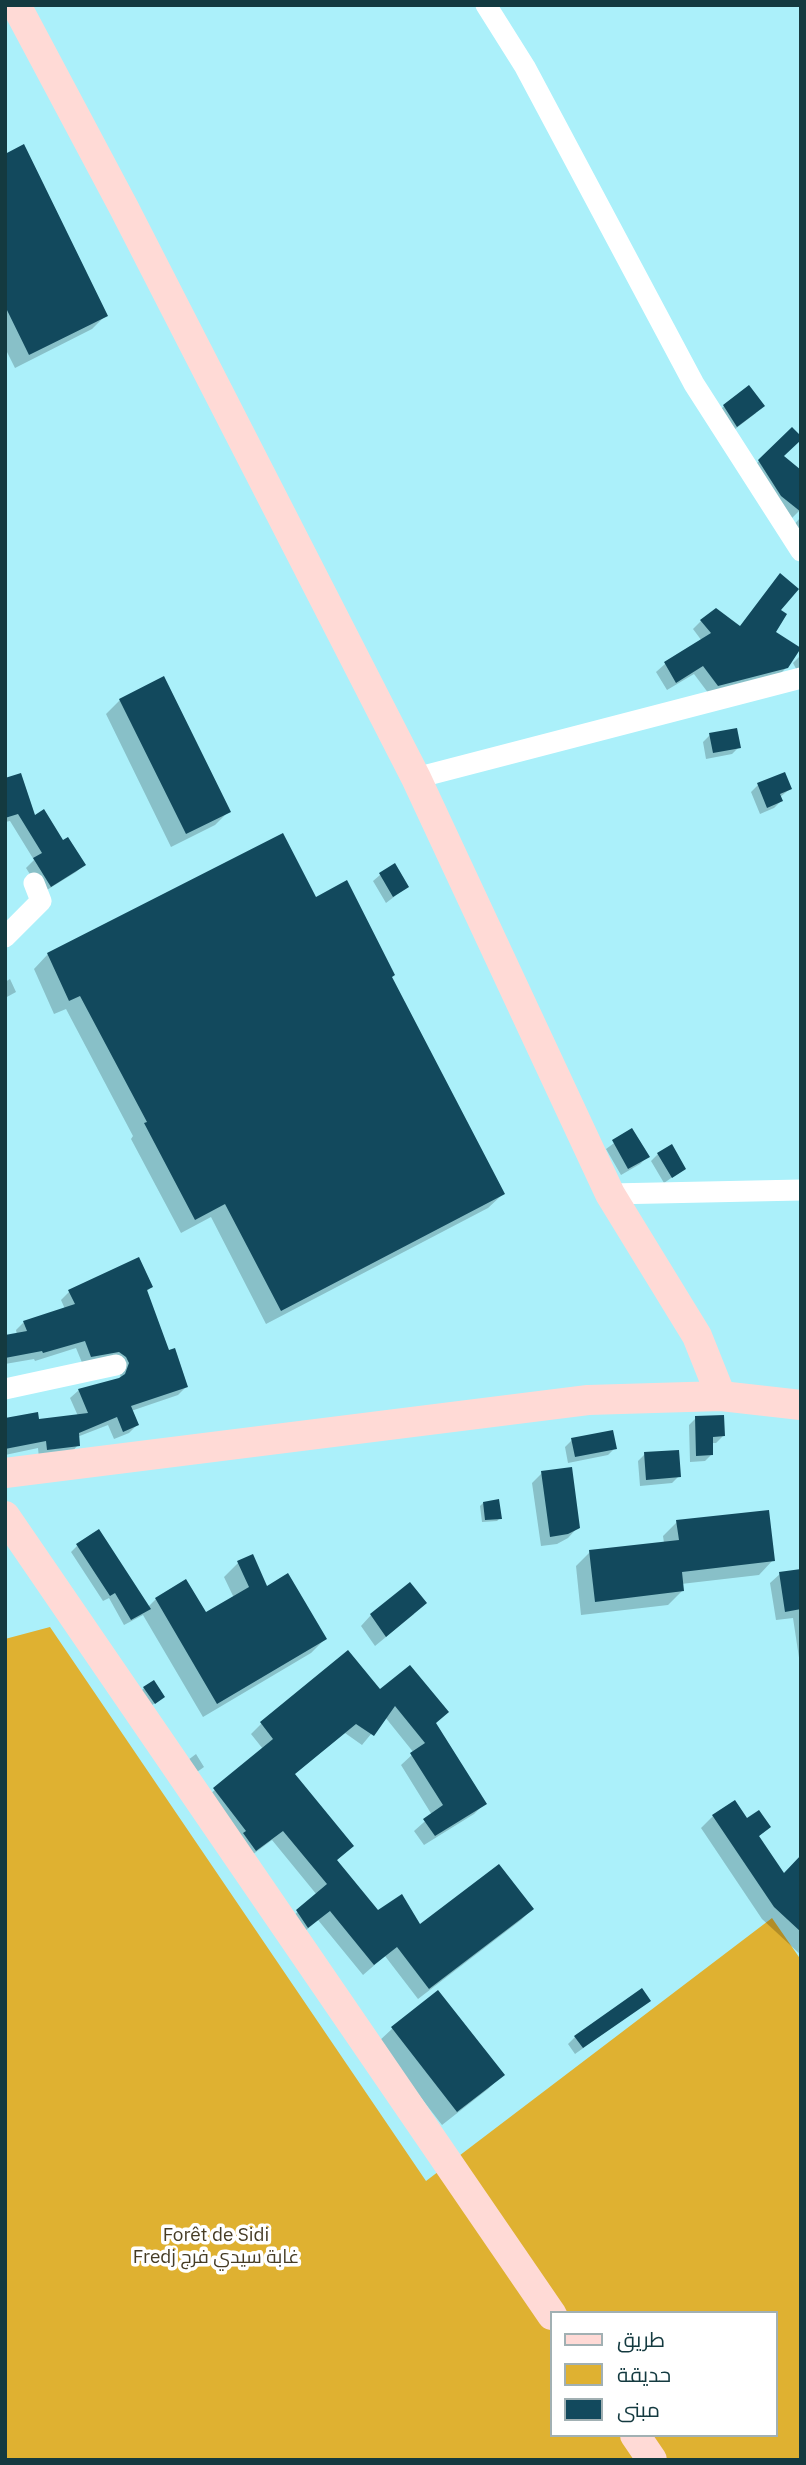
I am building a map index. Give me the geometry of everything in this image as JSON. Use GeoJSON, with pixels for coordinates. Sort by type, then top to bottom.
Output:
{"type":"FeatureCollection","features":[{"type":"Feature","properties":{"kind":"main road"},"geometry":{"type":"LineString","coordinates":[[16,5],[130,220],[416,778],[610,1194],[697,1336],[721,1396]]}},
{"type":"Feature","properties":{"kind":"main road"},"geometry":{"type":"LineString","coordinates":[[5,1473],[588,1400],[721,1396],[801,1405]]}},
{"type":"Feature","properties":{"kind":"main road"},"geometry":{"type":"LineString","coordinates":[[5,1516],[550,2312]]}},
{"type":"Feature","properties":{"kind":"main road"},"geometry":{"type":"LineString","coordinates":[[636,2437],[652,2460]]}},
{"type":"Feature","properties":{"kind":"street"},"geometry":{"type":"LineString","coordinates":[[486,5],[531,79],[694,384],[801,551]]}},
{"type":"Feature","properties":{"kind":"street"},"geometry":{"type":"LineString","coordinates":[[416,778],[801,678]]}},
{"type":"Feature","properties":{"kind":"street"},"geometry":{"type":"LineString","coordinates":[[5,937],[41,901],[34,883]]}},
{"type":"Feature","properties":{"kind":"street"},"geometry":{"type":"LineString","coordinates":[[610,1194],[801,1190]]}},
{"type":"Feature","properties":{"kind":"street"},"geometry":{"type":"LineString","coordinates":[[5,1389],[116,1365]]}},
{"type":"Feature","properties":{"kind":"green space","name":"Forêt de Sidi Fredj غابة سيدي فرج"},"geometry":{"type":"Polygon","coordinates":[[[50,1627],[426,2181],[772,1918],[801,1960],[801,2460],[5,2460],[5,1639],[50,1627]]]}},
{"type":"Feature","properties":{"kind":"building"},"geometry":{"type":"Polygon","coordinates":[[[24,144],[108,316],[29,355],[5,306],[5,154],[24,144]]]}},
{"type":"Feature","properties":{"kind":"building"},"geometry":{"type":"Polygon","coordinates":[[[749,385],[765,406],[737,427],[723,405],[749,385]]]}},
{"type":"Feature","properties":{"kind":"building"},"geometry":{"type":"Polygon","coordinates":[[[792,427],[801,436],[801,440],[784,456],[801,470],[801,512],[781,496],[758,460],[792,427]]]}},
{"type":"Feature","properties":{"kind":"building"},"geometry":{"type":"Polygon","coordinates":[[[780,573],[799,589],[781,610],[787,614],[776,632],[801,648],[788,668],[718,686],[703,666],[676,683],[664,662],[711,633],[700,620],[716,608],[740,626],[780,573]]]}},
{"type":"Feature","properties":{"kind":"building"},"geometry":{"type":"Polygon","coordinates":[[[164,676],[231,812],[186,834],[119,699],[164,676]]]}},
{"type":"Feature","properties":{"kind":"building"},"geometry":{"type":"Polygon","coordinates":[[[737,728],[741,748],[713,753],[709,733],[737,728]]]}},
{"type":"Feature","properties":{"kind":"building"},"geometry":{"type":"Polygon","coordinates":[[[785,772],[792,789],[780,794],[783,801],[767,808],[757,783],[785,772]]]}},
{"type":"Feature","properties":{"kind":"building"},"geometry":{"type":"Polygon","coordinates":[[[21,773],[35,815],[44,809],[63,840],[68,837],[86,865],[51,887],[33,858],[42,853],[18,814],[5,818],[5,778],[21,773]]]}},
{"type":"Feature","properties":{"kind":"building"},"geometry":{"type":"Polygon","coordinates":[[[283,833],[316,897],[347,880],[395,975],[392,977],[505,1194],[281,1311],[225,1204],[195,1220],[80,996],[69,1001],[47,953],[283,833]]]}},
{"type":"Feature","properties":{"kind":"building"},"geometry":{"type":"Polygon","coordinates":[[[395,863],[409,887],[393,897],[379,873],[395,863]]]}},
{"type":"Feature","properties":{"kind":"building"},"geometry":{"type":"Polygon","coordinates":[[[632,1128],[650,1157],[628,1169],[612,1140],[632,1128]]]}},
{"type":"Feature","properties":{"kind":"building"},"geometry":{"type":"Polygon","coordinates":[[[672,1144],[686,1169],[672,1178],[657,1153],[672,1144]]]}},
{"type":"Feature","properties":{"kind":"building"},"geometry":{"type":"Polygon","coordinates":[[[139,1257],[153,1287],[147,1290],[169,1350],[175,1348],[188,1387],[131,1406],[139,1425],[123,1432],[117,1417],[79,1433],[80,1446],[47,1450],[46,1441],[5,1449],[5,1418],[38,1412],[39,1419],[88,1413],[78,1389],[119,1378],[125,1374],[129,1363],[119,1352],[91,1357],[85,1341],[43,1353],[42,1351],[5,1358],[5,1335],[27,1331],[23,1321],[75,1304],[68,1290],[139,1257]]]}},
{"type":"Feature","properties":{"kind":"building"},"geometry":{"type":"Polygon","coordinates":[[[724,1415],[725,1436],[713,1437],[713,1455],[696,1456],[695,1416],[724,1415]]]}},
{"type":"Feature","properties":{"kind":"building"},"geometry":{"type":"Polygon","coordinates":[[[613,1430],[617,1449],[575,1457],[571,1438],[613,1430]]]}},
{"type":"Feature","properties":{"kind":"building"},"geometry":{"type":"Polygon","coordinates":[[[679,1450],[681,1477],[646,1480],[644,1452],[679,1450]]]}},
{"type":"Feature","properties":{"kind":"building"},"geometry":{"type":"Polygon","coordinates":[[[572,1467],[580,1528],[568,1534],[550,1537],[541,1471],[572,1467]]]}},
{"type":"Feature","properties":{"kind":"building"},"geometry":{"type":"Polygon","coordinates":[[[499,1499],[502,1519],[485,1520],[483,1502],[499,1499]]]}},
{"type":"Feature","properties":{"kind":"building"},"geometry":{"type":"Polygon","coordinates":[[[769,1510],[775,1561],[682,1572],[684,1591],[595,1602],[589,1550],[679,1540],[676,1520],[769,1510]]]}},
{"type":"Feature","properties":{"kind":"building"},"geometry":{"type":"Polygon","coordinates":[[[99,1529],[151,1609],[131,1620],[115,1593],[110,1596],[76,1544],[99,1529]]]}},
{"type":"Feature","properties":{"kind":"building"},"geometry":{"type":"Polygon","coordinates":[[[253,1554],[267,1586],[288,1573],[327,1639],[217,1704],[155,1598],[186,1579],[206,1612],[249,1587],[237,1561],[253,1554]]]}},
{"type":"Feature","properties":{"kind":"building"},"geometry":{"type":"Polygon","coordinates":[[[801,1569],[801,1609],[785,1612],[779,1572],[801,1569]]]}},
{"type":"Feature","properties":{"kind":"building"},"geometry":{"type":"Polygon","coordinates":[[[410,1582],[427,1603],[386,1637],[370,1614],[410,1582]]]}},
{"type":"Feature","properties":{"kind":"building"},"geometry":{"type":"Polygon","coordinates":[[[348,1650],[380,1689],[410,1665],[449,1712],[436,1723],[487,1804],[435,1836],[423,1819],[443,1805],[410,1753],[425,1743],[395,1706],[374,1736],[356,1724],[295,1774],[354,1846],[337,1860],[378,1910],[402,1894],[420,1924],[499,1864],[534,1909],[429,1989],[397,1947],[374,1965],[330,1911],[308,1928],[296,1910],[327,1884],[283,1831],[256,1851],[243,1833],[246,1831],[213,1788],[273,1739],[260,1722],[348,1650]]]}},
{"type":"Feature","properties":{"kind":"building"},"geometry":{"type":"Polygon","coordinates":[[[154,1680],[165,1697],[155,1704],[143,1687],[154,1680]]]}},
{"type":"Feature","properties":{"kind":"building"},"geometry":{"type":"Polygon","coordinates":[[[735,1800],[747,1818],[759,1810],[771,1827],[759,1836],[784,1873],[801,1855],[801,1932],[774,1907],[712,1815],[735,1800]]]}},
{"type":"Feature","properties":{"kind":"building"},"geometry":{"type":"Polygon","coordinates":[[[642,1988],[651,2001],[583,2048],[574,2036],[642,1988]]]}},
{"type":"Feature","properties":{"kind":"building"},"geometry":{"type":"Polygon","coordinates":[[[438,1990],[505,2075],[457,2112],[391,2027],[438,1990]]]}}]}
